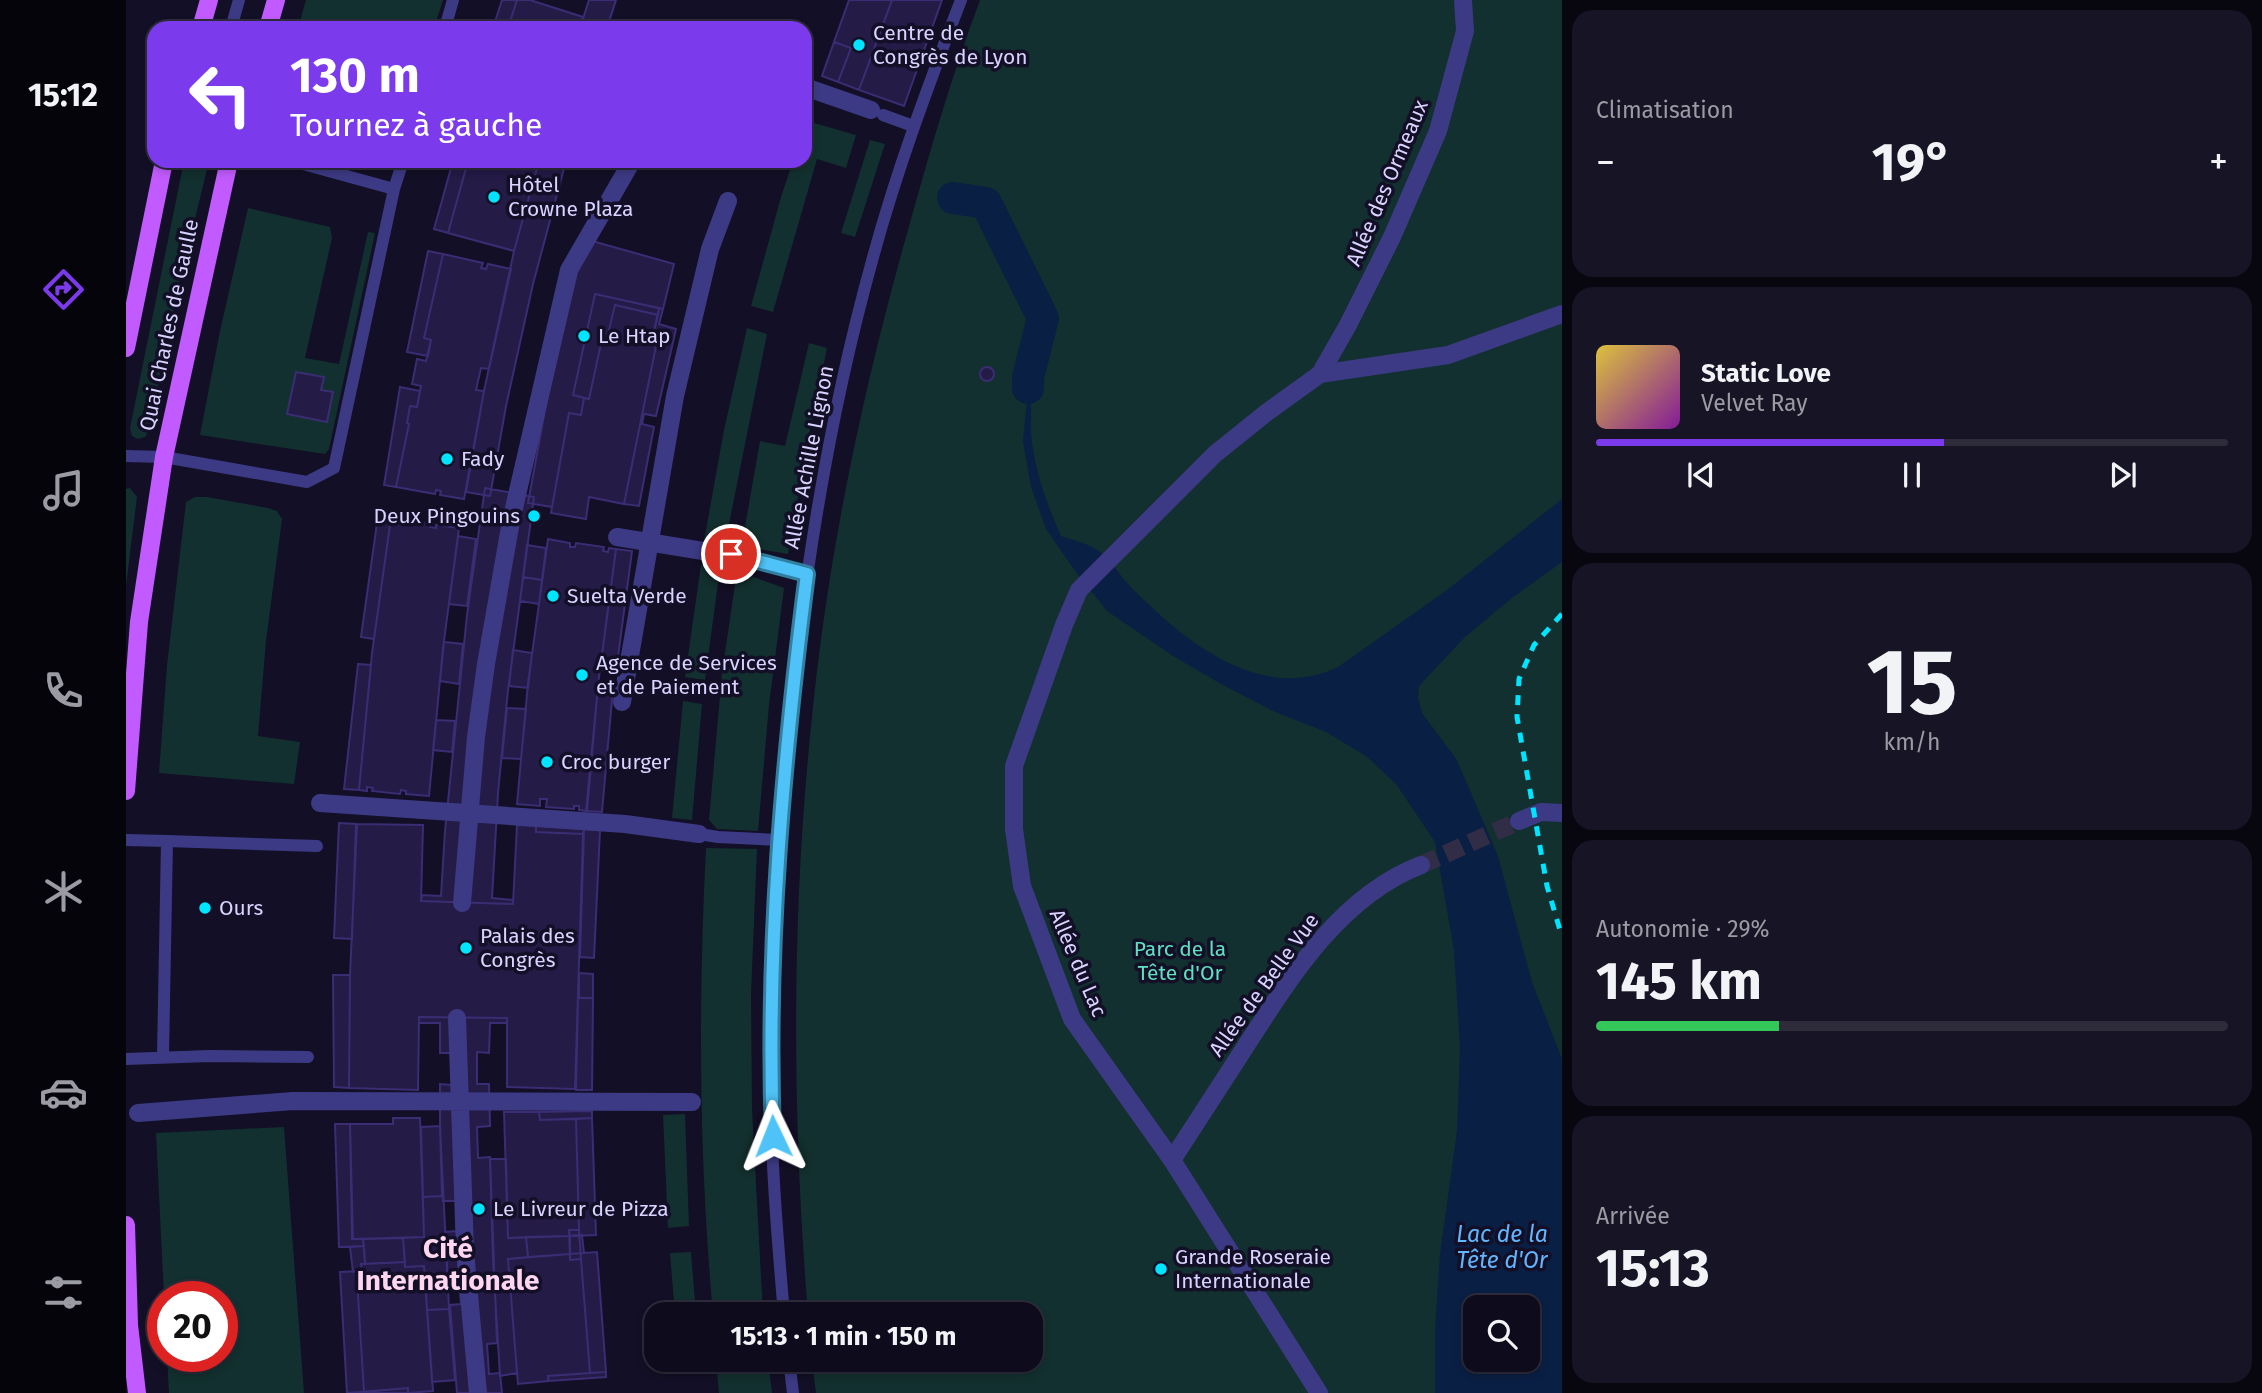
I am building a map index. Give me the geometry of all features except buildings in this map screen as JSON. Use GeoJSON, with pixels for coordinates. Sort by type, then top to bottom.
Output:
{"type":"FeatureCollection","features":[{"type":"Feature","properties":{"kind":"main road"},"geometry":{"type":"LineString","coordinates":[[203,21],[209,0]]}},
{"type":"Feature","properties":{"kind":"main road"},"geometry":{"type":"LineString","coordinates":[[270,21],[276,0]]}},
{"type":"Feature","properties":{"kind":"main road","name":"Quai Charles de Gaulle"},"geometry":{"type":"LineString","coordinates":[[126,348],[163,168]]}},
{"type":"Feature","properties":{"kind":"main road","name":"Quai Charles de Gaulle"},"geometry":{"type":"LineString","coordinates":[[126,791],[139,622],[164,457],[227,168]]}},
{"type":"Feature","properties":{"kind":"main road"},"geometry":{"type":"LineString","coordinates":[[126,1225],[129,1325],[137,1393]]}},
{"type":"Feature","properties":{"kind":"street","name":"Allée des Ormeaux"},"geometry":{"type":"LineString","coordinates":[[1320,374],[1392,237],[1438,131],[1465,31],[1463,0]]}},
{"type":"Feature","properties":{"kind":"street"},"geometry":{"type":"LineString","coordinates":[[812,90],[877,113]]}},
{"type":"Feature","properties":{"kind":"street"},"geometry":{"type":"LineString","coordinates":[[462,902],[486,664],[509,534],[569,270],[628,168]]}},
{"type":"Feature","properties":{"kind":"street"},"geometry":{"type":"LineString","coordinates":[[622,702],[675,396],[710,249],[727,201]]}},
{"type":"Feature","properties":{"kind":"street"},"geometry":{"type":"LineString","coordinates":[[1320,374],[1448,355],[1562,313]]}},
{"type":"Feature","properties":{"kind":"street","name":"Allée du Lac"},"geometry":{"type":"LineString","coordinates":[[1319,1393],[1172,1160],[1072,1018],[1022,886],[1014,829],[1014,766],[1079,590],[1216,454],[1320,374]]}},
{"type":"Feature","properties":{"kind":"street"},"geometry":{"type":"LineString","coordinates":[[617,537],[731,554]]}},
{"type":"Feature","properties":{"kind":"street"},"geometry":{"type":"LineString","coordinates":[[320,803],[625,824],[699,834]]}},
{"type":"Feature","properties":{"kind":"street"},"geometry":{"type":"LineString","coordinates":[[1519,821],[1541,812],[1562,813]]}},
{"type":"Feature","properties":{"kind":"street","name":"Allée de Belle Vue"},"geometry":{"type":"LineString","coordinates":[[1172,1160],[1273,1003],[1319,942],[1373,890],[1421,864]]}},
{"type":"Feature","properties":{"kind":"street"},"geometry":{"type":"LineString","coordinates":[[457,1017],[466,1251],[478,1393]]}},
{"type":"Feature","properties":{"kind":"street"},"geometry":{"type":"LineString","coordinates":[[138,1112],[293,1101],[692,1102]]}},
{"type":"Feature","properties":{"kind":"lane"},"geometry":{"type":"LineString","coordinates":[[233,21],[239,0]]}},
{"type":"Feature","properties":{"kind":"lane"},"geometry":{"type":"LineString","coordinates":[[447,21],[453,0]]}},
{"type":"Feature","properties":{"kind":"lane","name":"Allée Achille Lignon"},"geometry":{"type":"LineString","coordinates":[[783,1302],[775,1210],[770,1039],[779,840],[790,713],[807,574],[823,474],[851,338],[913,126],[961,0]]}},
{"type":"Feature","properties":{"kind":"lane"},"geometry":{"type":"LineString","coordinates":[[877,113],[913,126]]}},
{"type":"Feature","properties":{"kind":"lane"},"geometry":{"type":"LineString","coordinates":[[318,168],[394,189]]}},
{"type":"Feature","properties":{"kind":"lane"},"geometry":{"type":"LineString","coordinates":[[126,456],[164,457],[307,482],[334,468],[401,168]]}},
{"type":"Feature","properties":{"kind":"lane"},"geometry":{"type":"LineString","coordinates":[[731,554],[807,574]]}},
{"type":"Feature","properties":{"kind":"lane"},"geometry":{"type":"LineString","coordinates":[[699,834],[779,840]]}},
{"type":"Feature","properties":{"kind":"lane"},"geometry":{"type":"LineString","coordinates":[[126,840],[317,846]]}},
{"type":"Feature","properties":{"kind":"lane"},"geometry":{"type":"LineString","coordinates":[[163,1056],[167,841]]}},
{"type":"Feature","properties":{"kind":"lane"},"geometry":{"type":"LineString","coordinates":[[126,1059],[163,1056],[308,1057]]}},
{"type":"Feature","properties":{"kind":"lane"},"geometry":{"type":"LineString","coordinates":[[790,1372],[793,1393]]}},
{"type":"Feature","properties":{"kind":"green space"},"geometry":{"type":"Polygon","coordinates":[[[306,0],[443,0],[436,21],[300,21],[306,0]]]}},
{"type":"Feature","properties":{"kind":"green space","name":"Parc de la Tête d'Or"},"geometry":{"type":"Polygon","coordinates":[[[980,0],[1562,0],[1562,1393],[816,1393],[813,1372],[1043,1372],[1043,1302],[807,1302],[799,1165],[797,941],[805,791],[819,656],[837,535],[861,415],[890,296],[950,88],[980,0]]]}},
{"type":"Feature","properties":{"kind":"green space"},"geometry":{"type":"Polygon","coordinates":[[[812,122],[856,135],[846,168],[817,159],[773,312],[751,306],[791,168],[812,168],[812,122]]]}},
{"type":"Feature","properties":{"kind":"green space"},"geometry":{"type":"Polygon","coordinates":[[[870,140],[885,144],[855,237],[841,233],[870,140]]]}},
{"type":"Feature","properties":{"kind":"green space"},"geometry":{"type":"Polygon","coordinates":[[[183,168],[207,168],[177,293],[149,431],[145,437],[138,439],[132,436],[130,428],[183,168]]]}},
{"type":"Feature","properties":{"kind":"green space"},"geometry":{"type":"Polygon","coordinates":[[[248,208],[330,227],[332,238],[305,358],[339,364],[368,232],[375,233],[329,449],[325,454],[200,435],[248,208]]]}},
{"type":"Feature","properties":{"kind":"green space"},"geometry":{"type":"Polygon","coordinates":[[[747,328],[767,334],[725,544],[704,541],[724,430],[747,328]]]}},
{"type":"Feature","properties":{"kind":"green space"},"geometry":{"type":"Polygon","coordinates":[[[809,343],[827,348],[788,554],[751,548],[743,538],[760,441],[785,446],[809,343]]]}},
{"type":"Feature","properties":{"kind":"green space"},"geometry":{"type":"Polygon","coordinates":[[[130,488],[137,497],[126,586],[126,489],[130,488]]]}},
{"type":"Feature","properties":{"kind":"green space"},"geometry":{"type":"Polygon","coordinates":[[[195,497],[268,508],[277,511],[282,519],[266,641],[258,736],[300,742],[294,784],[159,773],[167,665],[186,502],[195,497]]]}},
{"type":"Feature","properties":{"kind":"green space"},"geometry":{"type":"Polygon","coordinates":[[[701,565],[720,568],[705,680],[685,677],[701,565]]]}},
{"type":"Feature","properties":{"kind":"green space"},"geometry":{"type":"Polygon","coordinates":[[[737,571],[784,588],[769,705],[758,831],[717,829],[709,820],[722,673],[737,571]]]}},
{"type":"Feature","properties":{"kind":"green space"},"geometry":{"type":"Polygon","coordinates":[[[683,701],[702,704],[692,820],[672,818],[683,701]]]}},
{"type":"Feature","properties":{"kind":"green space"},"geometry":{"type":"Polygon","coordinates":[[[706,848],[757,849],[751,994],[752,1110],[762,1302],[712,1302],[701,1081],[706,848]]]}},
{"type":"Feature","properties":{"kind":"green space"},"geometry":{"type":"Polygon","coordinates":[[[685,1114],[689,1226],[668,1228],[663,1115],[685,1114]]]}},
{"type":"Feature","properties":{"kind":"green space"},"geometry":{"type":"Polygon","coordinates":[[[284,1127],[304,1393],[169,1393],[168,1372],[238,1372],[238,1281],[163,1281],[156,1133],[284,1127]]]}},
{"type":"Feature","properties":{"kind":"green space"},"geometry":{"type":"Polygon","coordinates":[[[691,1252],[695,1302],[674,1302],[670,1253],[691,1252]]]}},
{"type":"Feature","properties":{"kind":"green space"},"geometry":{"type":"Polygon","coordinates":[[[717,1372],[769,1372],[772,1393],[719,1393],[717,1372]]]}},
{"type":"Feature","properties":{"kind":"water","name":"Lac de la Tête d'Or"},"geometry":{"type":"Polygon","coordinates":[[[1028,388],[1035,459],[1061,536],[1096,549],[1153,608],[1199,646],[1252,672],[1280,678],[1309,676],[1338,667],[1447,590],[1562,499],[1562,562],[1512,598],[1465,637],[1419,686],[1418,698],[1422,713],[1457,760],[1498,856],[1532,982],[1562,1059],[1562,1393],[1435,1393],[1435,1330],[1440,1254],[1457,1131],[1460,1049],[1454,950],[1435,842],[1396,784],[1366,756],[1326,732],[1273,711],[1221,684],[1173,656],[1107,611],[1046,529],[1031,487],[1023,442],[1028,388]]]}},
{"type":"Feature","properties":{"kind":"waterway"},"geometry":{"type":"LineString","coordinates":[[953,198],[986,203],[1043,318],[1028,377],[1028,388]]}},
{"type":"Feature","properties":{"kind":"tunnel"},"geometry":{"type":"LineString","coordinates":[[1421,865],[1519,821]]}},
{"type":"Feature","properties":{"kind":"railway"},"geometry":{"type":"LineString","coordinates":[[1562,614],[1534,645],[1519,679],[1517,717],[1547,886],[1562,937]]}},
{"type":"Feature","properties":{"kind":"place","name":"Centre de Congrès de Lyon"},"geometry":{"type":"Point","coordinates":[859,45]}},
{"type":"Feature","properties":{"kind":"place","name":"Hôtel Crowne Plaza"},"geometry":{"type":"Point","coordinates":[494,197]}},
{"type":"Feature","properties":{"kind":"place","name":"Le Htap"},"geometry":{"type":"Point","coordinates":[584,336]}},
{"type":"Feature","properties":{"kind":"place","name":"Fady"},"geometry":{"type":"Point","coordinates":[447,459]}},
{"type":"Feature","properties":{"kind":"place","name":"Deux Pingouins"},"geometry":{"type":"Point","coordinates":[534,516]}},
{"type":"Feature","properties":{"kind":"place","name":"Suelta Verde"},"geometry":{"type":"Point","coordinates":[553,596]}},
{"type":"Feature","properties":{"kind":"place","name":"Agence de Services et de Paiement"},"geometry":{"type":"Point","coordinates":[582,675]}},
{"type":"Feature","properties":{"kind":"place","name":"Croc burger"},"geometry":{"type":"Point","coordinates":[547,762]}},
{"type":"Feature","properties":{"kind":"place","name":"Ours"},"geometry":{"type":"Point","coordinates":[205,908]}},
{"type":"Feature","properties":{"kind":"place","name":"Palais des Congrès"},"geometry":{"type":"Point","coordinates":[466,948]}},
{"type":"Feature","properties":{"kind":"place","name":"Le Livreur de Pizza"},"geometry":{"type":"Point","coordinates":[479,1209]}},
{"type":"Feature","properties":{"kind":"place","name":"Grande Roseraie Internationale"},"geometry":{"type":"Point","coordinates":[1161,1269]}},
{"type":"Feature","properties":{"kind":"district","name":"Cité Internationale"},"geometry":{"type":"Point","coordinates":[448,1264]}},
{"type":"Feature","properties":{"kind":"route"},"geometry":{"type":"LineString","coordinates":[[731,554],[807,574],[790,713],[779,840],[770,1039],[773,1136]]}}]}
